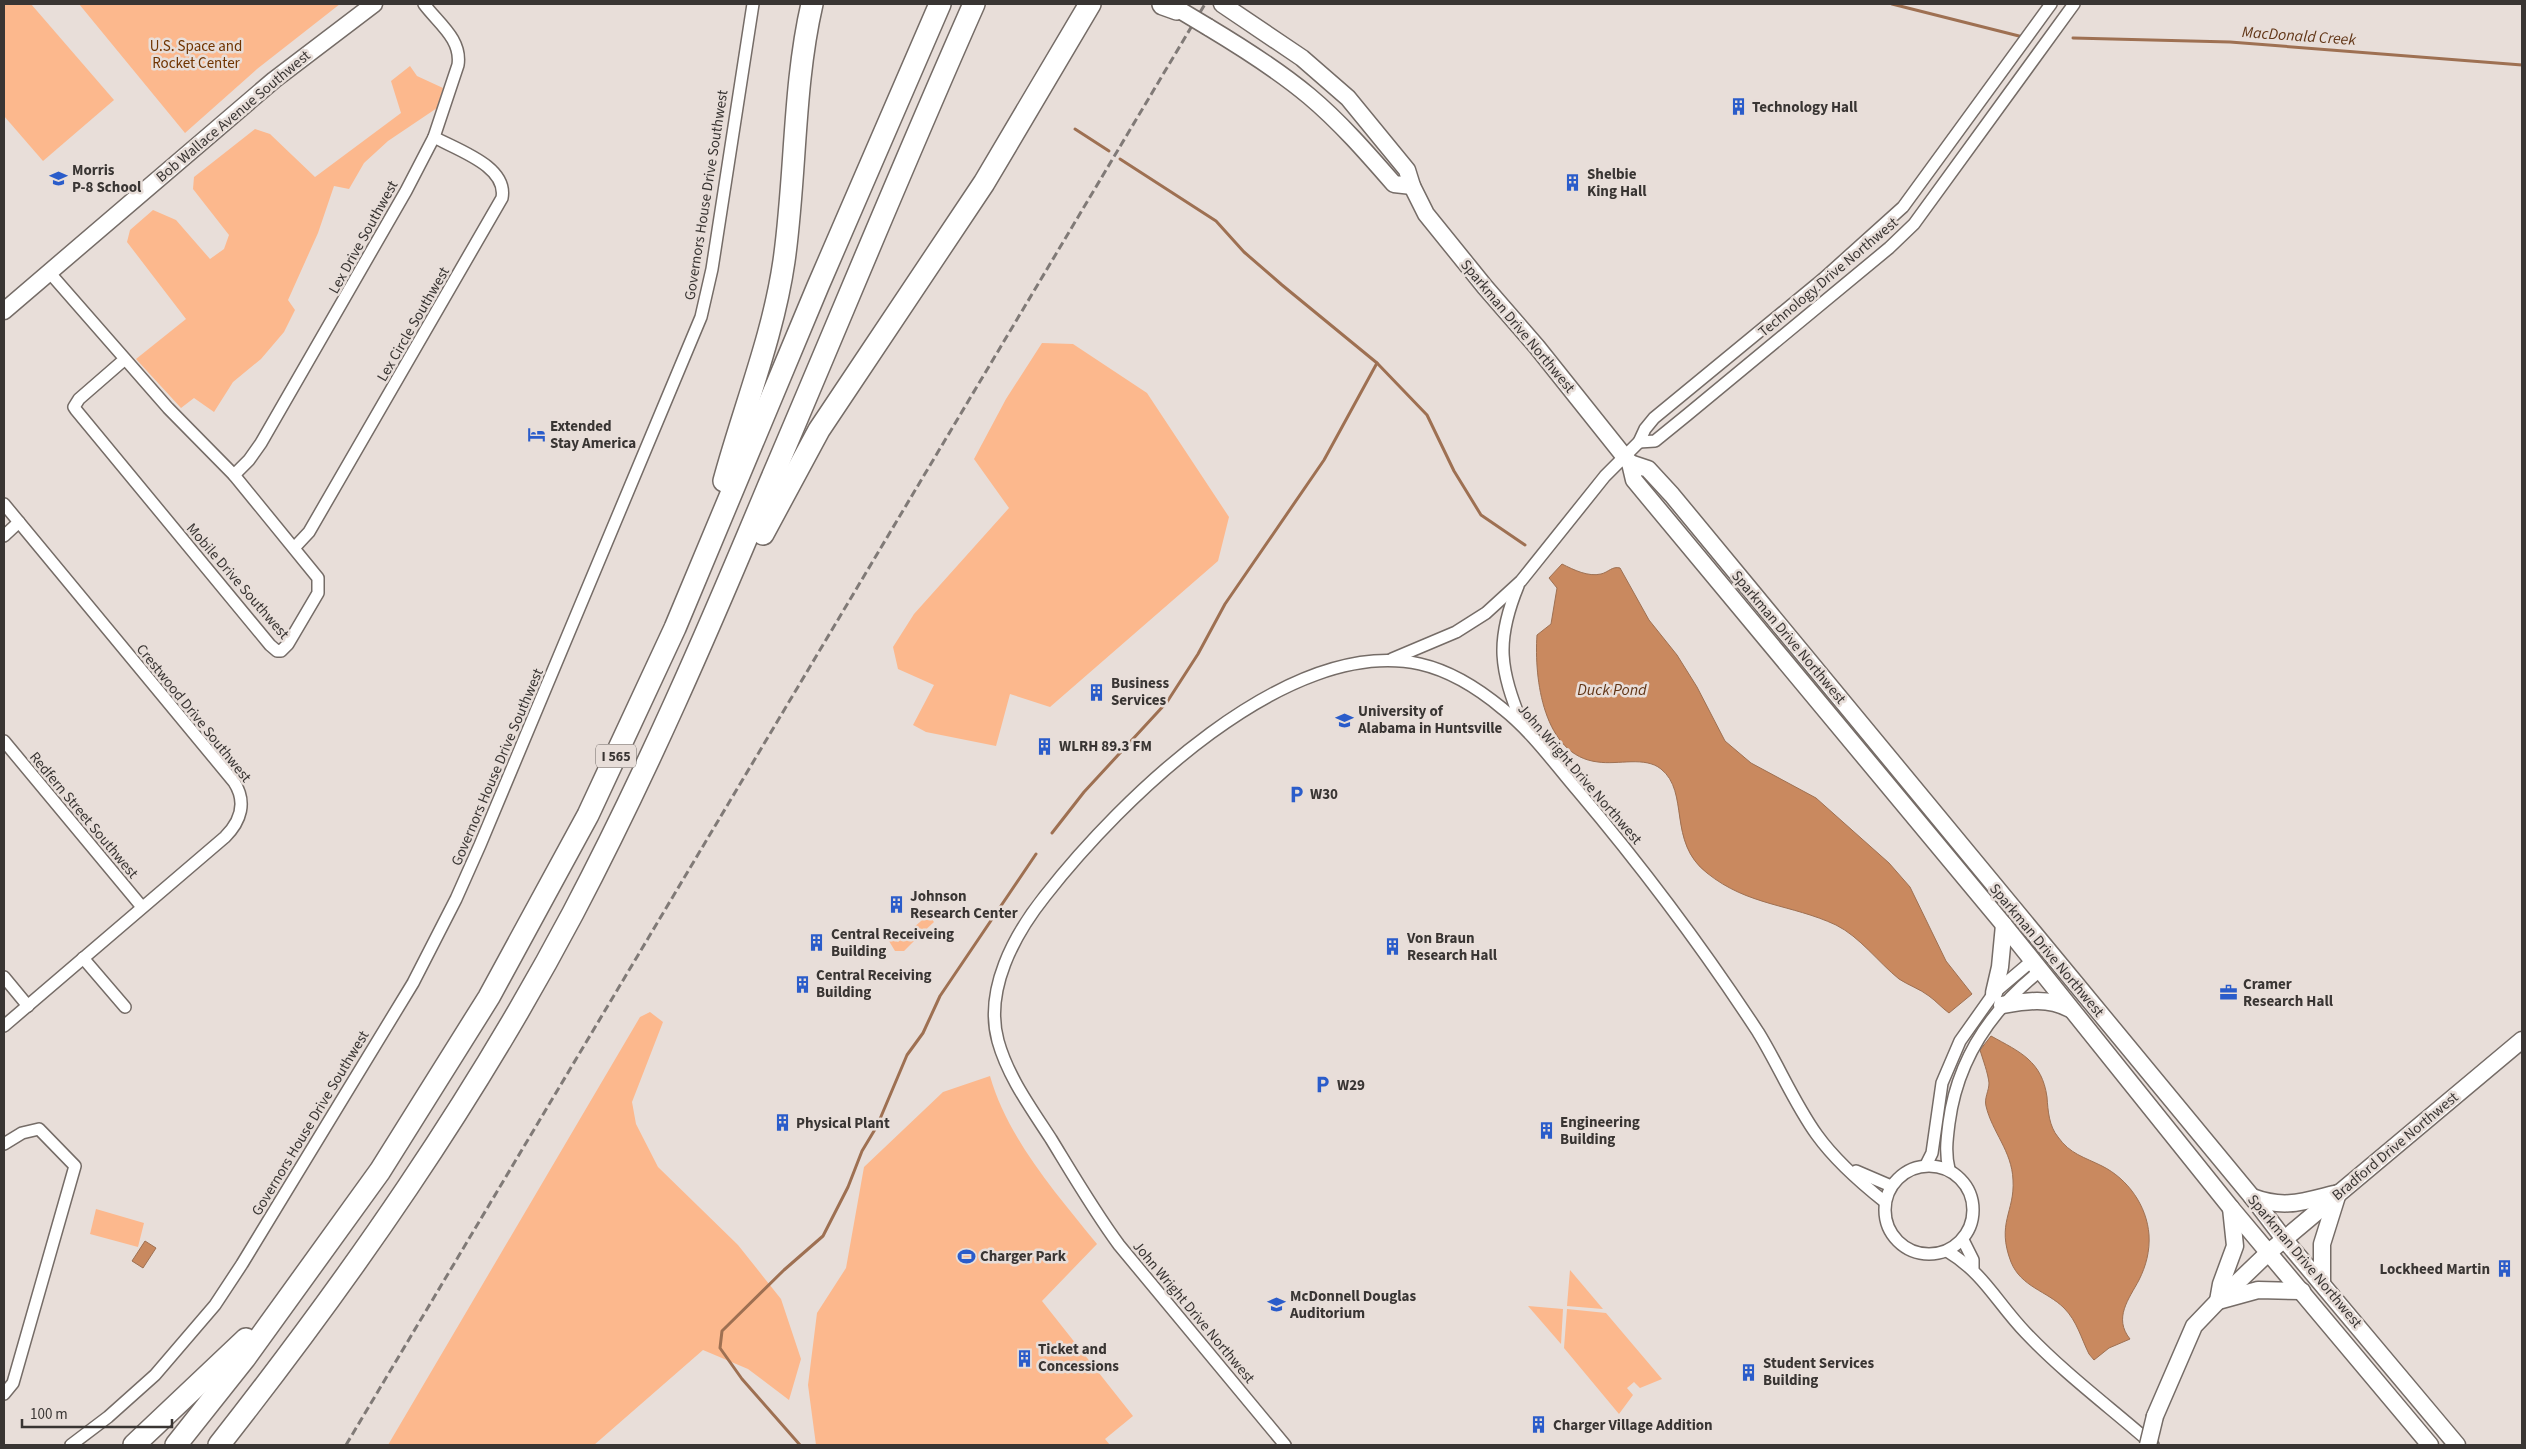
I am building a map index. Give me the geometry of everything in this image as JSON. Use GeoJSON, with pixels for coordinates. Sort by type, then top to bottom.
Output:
{"type":"FeatureCollection","features":[{"type":"Feature","properties":{"kind":"highway"},"geometry":{"type":"LineString","coordinates":[[702,560],[734,444],[760,365],[777,298],[788,228],[804,45],[812,4]]}},
{"type":"Feature","properties":{"kind":"highway","name":"I 565"},"geometry":{"type":"LineString","coordinates":[[176,1445],[245,1358],[380,1171],[489,997],[588,816],[676,628],[702,560],[940,4]]}},
{"type":"Feature","properties":{"kind":"highway","name":"I 565"},"geometry":{"type":"LineString","coordinates":[[219,1445],[309,1330],[415,1177],[538,977],[627,806],[711,623],[974,4]]}},
{"type":"Feature","properties":{"kind":"highway"},"geometry":{"type":"LineString","coordinates":[[711,623],[759,542],[819,430],[955,229],[1090,4]]}},
{"type":"Feature","properties":{"kind":"highway"},"geometry":{"type":"LineString","coordinates":[[1069,40],[1092,14],[1105,4]]}},
{"type":"Feature","properties":{"kind":"highway"},"geometry":{"type":"LineString","coordinates":[[134,1445],[286,1301]]}},
{"type":"Feature","properties":{"kind":"highway"},"geometry":{"type":"LineString","coordinates":[[233,1445],[264,1388]]}},
{"type":"Feature","properties":{"kind":"main road","name":"Bob Wallace Avenue Southwest"},"geometry":{"type":"LineString","coordinates":[[4,311],[274,80],[374,4]]}},
{"type":"Feature","properties":{"kind":"main road","name":"Sparkman Drive Northwest"},"geometry":{"type":"LineString","coordinates":[[1223,5],[1302,58],[1348,98],[1407,170],[1412,186],[1426,214],[1485,287],[1538,347],[1627,460],[1634,480],[2004,926],[2231,1208],[2430,1445]]}},
{"type":"Feature","properties":{"kind":"main road"},"geometry":{"type":"LineString","coordinates":[[1173,7],[1278,72],[1310,96],[1350,134],[1394,184],[1412,186]]}},
{"type":"Feature","properties":{"kind":"main road","name":"Sparkman Drive Northwest"},"geometry":{"type":"LineString","coordinates":[[1627,460],[1648,469],[1672,496],[2252,1197],[2284,1239],[2457,1445]]}},
{"type":"Feature","properties":{"kind":"main road"},"geometry":{"type":"LineString","coordinates":[[2004,926],[1998,999],[2040,1000],[2070,1008]]}},
{"type":"Feature","properties":{"kind":"main road","name":"Bradford Drive Northwest"},"geometry":{"type":"LineString","coordinates":[[2148,1445],[2155,1416],[2194,1326],[2269,1252],[2338,1192],[2522,1040]]}},
{"type":"Feature","properties":{"kind":"main road"},"geometry":{"type":"LineString","coordinates":[[2252,1197],[2268,1203],[2289,1205],[2338,1192]]}},
{"type":"Feature","properties":{"kind":"main road"},"geometry":{"type":"LineString","coordinates":[[2322,1282],[2322,1244],[2338,1192]]}},
{"type":"Feature","properties":{"kind":"main road"},"geometry":{"type":"LineString","coordinates":[[2231,1208],[2235,1246],[2221,1284],[2218,1301],[2258,1290],[2302,1291]]}},
{"type":"Feature","properties":{"kind":"street","name":"Lex Drive Southwest"},"geometry":{"type":"LineString","coordinates":[[234,475],[249,460],[261,443],[326,333],[406,191],[434,137],[458,65],[459,52],[455,42],[424,4]]}},
{"type":"Feature","properties":{"kind":"street","name":"Governors House Drive Southwest"},"geometry":{"type":"LineString","coordinates":[[71,1445],[114,1412],[155,1375],[196,1329],[220,1298],[400,1005],[456,899],[701,318],[712,269],[753,4]]}},
{"type":"Feature","properties":{"kind":"street","name":"Technology Drive Northwest"},"geometry":{"type":"LineString","coordinates":[[1388,661],[1456,632],[1486,613],[1520,581],[1605,476],[1627,460],[1640,442],[1645,429],[1654,418],[1823,279],[1903,207],[2051,4]]}},
{"type":"Feature","properties":{"kind":"street","name":"Technology Drive Northwest"},"geometry":{"type":"LineString","coordinates":[[1640,442],[1655,441],[1688,415],[1889,248],[1914,224],[2074,4]]}},
{"type":"Feature","properties":{"kind":"street","name":"Lex Circle Southwest"},"geometry":{"type":"LineString","coordinates":[[295,547],[309,532],[502,198],[503,184],[497,174],[434,137]]}},
{"type":"Feature","properties":{"kind":"street","name":"Mobile Drive Southwest"},"geometry":{"type":"LineString","coordinates":[[49,272],[183,424],[234,475],[295,547],[318,578],[320,588],[288,644],[279,651],[270,645],[202,565],[74,407],[79,399],[125,359]]}},
{"type":"Feature","properties":{"kind":"street","name":"Crestwood Drive Southwest"},"geometry":{"type":"LineString","coordinates":[[4,504],[234,782],[240,794],[241,813],[230,832],[4,1026]]}},
{"type":"Feature","properties":{"kind":"street"},"geometry":{"type":"LineString","coordinates":[[4,536],[19,522]]}},
{"type":"Feature","properties":{"kind":"street"},"geometry":{"type":"LineString","coordinates":[[1520,581],[1508,612],[1503,635],[1502,659],[1507,686],[1522,726]]}},
{"type":"Feature","properties":{"kind":"street","name":"John Wright Drive Northwest"},"geometry":{"type":"LineString","coordinates":[[1285,1445],[1120,1245],[1085,1194],[1020,1090],[997,1037],[994,1010],[1000,976],[1018,937],[1037,906],[1068,867],[1147,785],[1195,745],[1250,708],[1289,686],[1321,672],[1354,664],[1388,661],[1421,664],[1466,682],[1481,691],[1522,726],[1637,862],[1708,958],[1758,1034],[1816,1134],[1830,1151],[1885,1202]]}},
{"type":"Feature","properties":{"kind":"street","name":"Redfern Street Southwest"},"geometry":{"type":"LineString","coordinates":[[4,741],[142,907]]}},
{"type":"Feature","properties":{"kind":"street"},"geometry":{"type":"LineString","coordinates":[[1926,1165],[1932,1153],[1942,1083],[1960,1041],[1998,999],[2035,974],[2036,966],[2050,954]]}},
{"type":"Feature","properties":{"kind":"street"},"geometry":{"type":"LineString","coordinates":[[84,958],[125,1007]]}},
{"type":"Feature","properties":{"kind":"street"},"geometry":{"type":"LineString","coordinates":[[4,976],[28,1006]]}},
{"type":"Feature","properties":{"kind":"street"},"geometry":{"type":"LineString","coordinates":[[1950,1169],[1946,1156],[1954,1092],[1968,1055],[1998,999]]}},
{"type":"Feature","properties":{"kind":"street"},"geometry":{"type":"LineString","coordinates":[[4,1144],[22,1133],[39,1129],[75,1166],[13,1383],[4,1394]]}},
{"type":"Feature","properties":{"kind":"street"},"geometry":{"type":"LineString","coordinates":[[1926,1165],[1950,1169],[1962,1179],[1970,1192],[1974,1206],[1972,1222],[1963,1240],[1947,1251],[1923,1254],[1908,1251],[1893,1237],[1887,1224],[1885,1202],[1891,1186],[1907,1171],[1926,1165]]}},
{"type":"Feature","properties":{"kind":"street","name":"John Wright Drive Northwest"},"geometry":{"type":"LineString","coordinates":[[1848,1168],[1891,1186]]}},
{"type":"Feature","properties":{"kind":"street"},"geometry":{"type":"LineString","coordinates":[[1963,1240],[1973,1260],[1973,1268]]}},
{"type":"Feature","properties":{"kind":"street"},"geometry":{"type":"LineString","coordinates":[[1947,1251],[1966,1266],[1973,1268],[2025,1332],[2153,1445]]}},
{"type":"Feature","properties":{"kind":"green space"},"geometry":{"type":"Polygon","coordinates":[[[4,4],[31,4],[114,100],[43,161],[4,116],[4,4]]]}},
{"type":"Feature","properties":{"kind":"green space","name":"U.S. Space and Rocket Center"},"geometry":{"type":"Polygon","coordinates":[[[79,4],[340,4],[257,69],[185,133],[79,4]]]}},
{"type":"Feature","properties":{"kind":"green space"},"geometry":{"type":"Polygon","coordinates":[[[410,66],[417,76],[443,88],[437,108],[388,141],[364,163],[349,189],[334,186],[318,233],[288,300],[295,310],[284,332],[261,359],[233,382],[214,412],[194,398],[181,408],[136,359],[186,319],[127,242],[130,230],[153,210],[176,220],[210,259],[224,249],[229,235],[193,189],[194,177],[255,129],[270,134],[315,177],[401,113],[391,81],[410,66]]]}},
{"type":"Feature","properties":{"kind":"green space"},"geometry":{"type":"Polygon","coordinates":[[[1042,343],[1073,344],[1147,393],[1229,517],[1218,561],[1050,707],[1010,694],[996,746],[926,732],[913,725],[934,685],[898,669],[893,647],[914,614],[1009,508],[974,459],[1006,399],[1042,343]]]}},
{"type":"Feature","properties":{"kind":"green space"},"geometry":{"type":"Polygon","coordinates":[[[928,915],[934,922],[921,934],[918,934],[913,928],[928,915]]]}},
{"type":"Feature","properties":{"kind":"green space"},"geometry":{"type":"Polygon","coordinates":[[[911,930],[916,939],[904,951],[895,951],[889,941],[893,938],[898,942],[911,930]]]}},
{"type":"Feature","properties":{"kind":"green space"},"geometry":{"type":"Polygon","coordinates":[[[650,1012],[663,1022],[632,1102],[636,1124],[658,1167],[738,1245],[781,1299],[801,1359],[789,1400],[748,1369],[703,1350],[594,1445],[388,1445],[640,1017],[650,1012]]]}},
{"type":"Feature","properties":{"kind":"green space","name":"Charger Park"},"geometry":{"type":"Polygon","coordinates":[[[990,1076],[998,1099],[1021,1143],[1050,1185],[1097,1244],[1042,1301],[1133,1416],[1105,1439],[1110,1445],[816,1445],[808,1385],[817,1313],[846,1268],[864,1167],[943,1092],[990,1076]]]}},
{"type":"Feature","properties":{"kind":"green space"},"geometry":{"type":"Polygon","coordinates":[[[96,1209],[144,1223],[138,1247],[90,1234],[96,1209]]]}},
{"type":"Feature","properties":{"kind":"green space"},"geometry":{"type":"Polygon","coordinates":[[[1570,1270],[1603,1309],[1567,1306],[1570,1270]]]}},
{"type":"Feature","properties":{"kind":"green space"},"geometry":{"type":"Polygon","coordinates":[[[1528,1306],[1563,1309],[1561,1344],[1528,1306]]]}},
{"type":"Feature","properties":{"kind":"green space"},"geometry":{"type":"Polygon","coordinates":[[[1567,1309],[1606,1313],[1662,1379],[1640,1388],[1634,1382],[1627,1388],[1633,1395],[1619,1414],[1564,1348],[1567,1309]]]}},
{"type":"Feature","properties":{"kind":"water","name":"Duck Pond"},"geometry":{"type":"Polygon","coordinates":[[[1562,564],[1576,571],[1591,575],[1601,574],[1613,568],[1620,568],[1649,620],[1677,655],[1697,687],[1725,741],[1751,763],[1816,798],[1889,863],[1910,887],[1946,961],[1972,994],[1949,1013],[1932,998],[1899,979],[1845,930],[1819,918],[1770,904],[1722,884],[1695,861],[1687,847],[1675,791],[1670,779],[1661,769],[1655,765],[1639,762],[1598,762],[1579,757],[1565,746],[1554,731],[1546,712],[1540,692],[1537,653],[1537,635],[1551,624],[1557,588],[1549,578],[1562,564]]]}},
{"type":"Feature","properties":{"kind":"water"},"geometry":{"type":"Polygon","coordinates":[[[1991,1036],[2020,1053],[2035,1066],[2044,1085],[2051,1123],[2055,1133],[2063,1143],[2072,1151],[2102,1166],[2120,1178],[2134,1194],[2144,1214],[2149,1235],[2147,1258],[2141,1275],[2127,1301],[2123,1316],[2125,1331],[2130,1339],[2109,1348],[2094,1360],[2089,1354],[2076,1324],[2064,1308],[2021,1277],[2011,1262],[2005,1237],[2013,1191],[2012,1170],[2006,1151],[1986,1106],[1989,1083],[1980,1050],[1991,1036]]]}},
{"type":"Feature","properties":{"kind":"water"},"geometry":{"type":"Polygon","coordinates":[[[145,1241],[156,1248],[143,1268],[132,1261],[145,1241]]]}},
{"type":"Feature","properties":{"kind":"waterway","name":"MacDonald Creek"},"geometry":{"type":"LineString","coordinates":[[1892,4],[2023,37]]}},
{"type":"Feature","properties":{"kind":"waterway","name":"MacDonald Creek"},"geometry":{"type":"LineString","coordinates":[[2073,38],[2230,42],[2522,65]]}},
{"type":"Feature","properties":{"kind":"waterway"},"geometry":{"type":"LineString","coordinates":[[1075,129],[1109,151]]}},
{"type":"Feature","properties":{"kind":"waterway"},"geometry":{"type":"LineString","coordinates":[[1120,159],[1216,221],[1244,252],[1377,363],[1427,415],[1454,471],[1481,515],[1525,545]]}},
{"type":"Feature","properties":{"kind":"waterway"},"geometry":{"type":"LineString","coordinates":[[1052,833],[1084,792],[1167,702],[1198,654],[1225,604],[1324,460],[1377,363]]}},
{"type":"Feature","properties":{"kind":"waterway"},"geometry":{"type":"LineString","coordinates":[[800,1445],[742,1379],[720,1348],[722,1331],[784,1270],[823,1236],[848,1187],[862,1151],[877,1126],[907,1055],[923,1033],[940,996],[1036,854]]}},
{"type":"Feature","properties":{"kind":"railway"},"geometry":{"type":"LineString","coordinates":[[346,1445],[1205,4]]}},
{"type":"Feature","properties":{"kind":"place","name":"Technology Hall"},"geometry":{"type":"Point","coordinates":[1738,107]}},
{"type":"Feature","properties":{"kind":"place","name":"Morris P-8 School"},"geometry":{"type":"Point","coordinates":[58,179]}},
{"type":"Feature","properties":{"kind":"place","name":"Shelbie King Hall"},"geometry":{"type":"Point","coordinates":[1573,183]}},
{"type":"Feature","properties":{"kind":"place","name":"Extended Stay America"},"geometry":{"type":"Point","coordinates":[536,435]}},
{"type":"Feature","properties":{"kind":"place","name":"Business Services"},"geometry":{"type":"Point","coordinates":[1097,692]}},
{"type":"Feature","properties":{"kind":"place","name":"University of Alabama in Huntsville"},"geometry":{"type":"Point","coordinates":[1344,720]}},
{"type":"Feature","properties":{"kind":"place","name":"WLRH 89.3 FM"},"geometry":{"type":"Point","coordinates":[1045,746]}},
{"type":"Feature","properties":{"kind":"place","name":"W30"},"geometry":{"type":"Point","coordinates":[1296,794]}},
{"type":"Feature","properties":{"kind":"place","name":"Johnson Research Center"},"geometry":{"type":"Point","coordinates":[896,905]}},
{"type":"Feature","properties":{"kind":"place","name":"Central Receiveing Building"},"geometry":{"type":"Point","coordinates":[817,943]}},
{"type":"Feature","properties":{"kind":"place","name":"Von Braun Research Hall"},"geometry":{"type":"Point","coordinates":[1393,947]}},
{"type":"Feature","properties":{"kind":"place","name":"Central Receiving Building"},"geometry":{"type":"Point","coordinates":[802,984]}},
{"type":"Feature","properties":{"kind":"place","name":"Cramer Research Hall"},"geometry":{"type":"Point","coordinates":[2229,993]}},
{"type":"Feature","properties":{"kind":"place","name":"W29"},"geometry":{"type":"Point","coordinates":[1323,1085]}},
{"type":"Feature","properties":{"kind":"place","name":"Physical Plant"},"geometry":{"type":"Point","coordinates":[782,1123]}},
{"type":"Feature","properties":{"kind":"place","name":"Engineering Building"},"geometry":{"type":"Point","coordinates":[1546,1131]}},
{"type":"Feature","properties":{"kind":"place","name":"Charger Park"},"geometry":{"type":"Point","coordinates":[966,1256]}},
{"type":"Feature","properties":{"kind":"place","name":"Lockheed Martin"},"geometry":{"type":"Point","coordinates":[2504,1269]}},
{"type":"Feature","properties":{"kind":"place","name":"McDonnell Douglas Auditorium"},"geometry":{"type":"Point","coordinates":[1276,1305]}},
{"type":"Feature","properties":{"kind":"place","name":"Ticket and Concessions"},"geometry":{"type":"Point","coordinates":[1024,1358]}},
{"type":"Feature","properties":{"kind":"place","name":"Student Services Building"},"geometry":{"type":"Point","coordinates":[1749,1372]}},
{"type":"Feature","properties":{"kind":"place","name":"Charger Village Addition"},"geometry":{"type":"Point","coordinates":[1539,1425]}}]}
